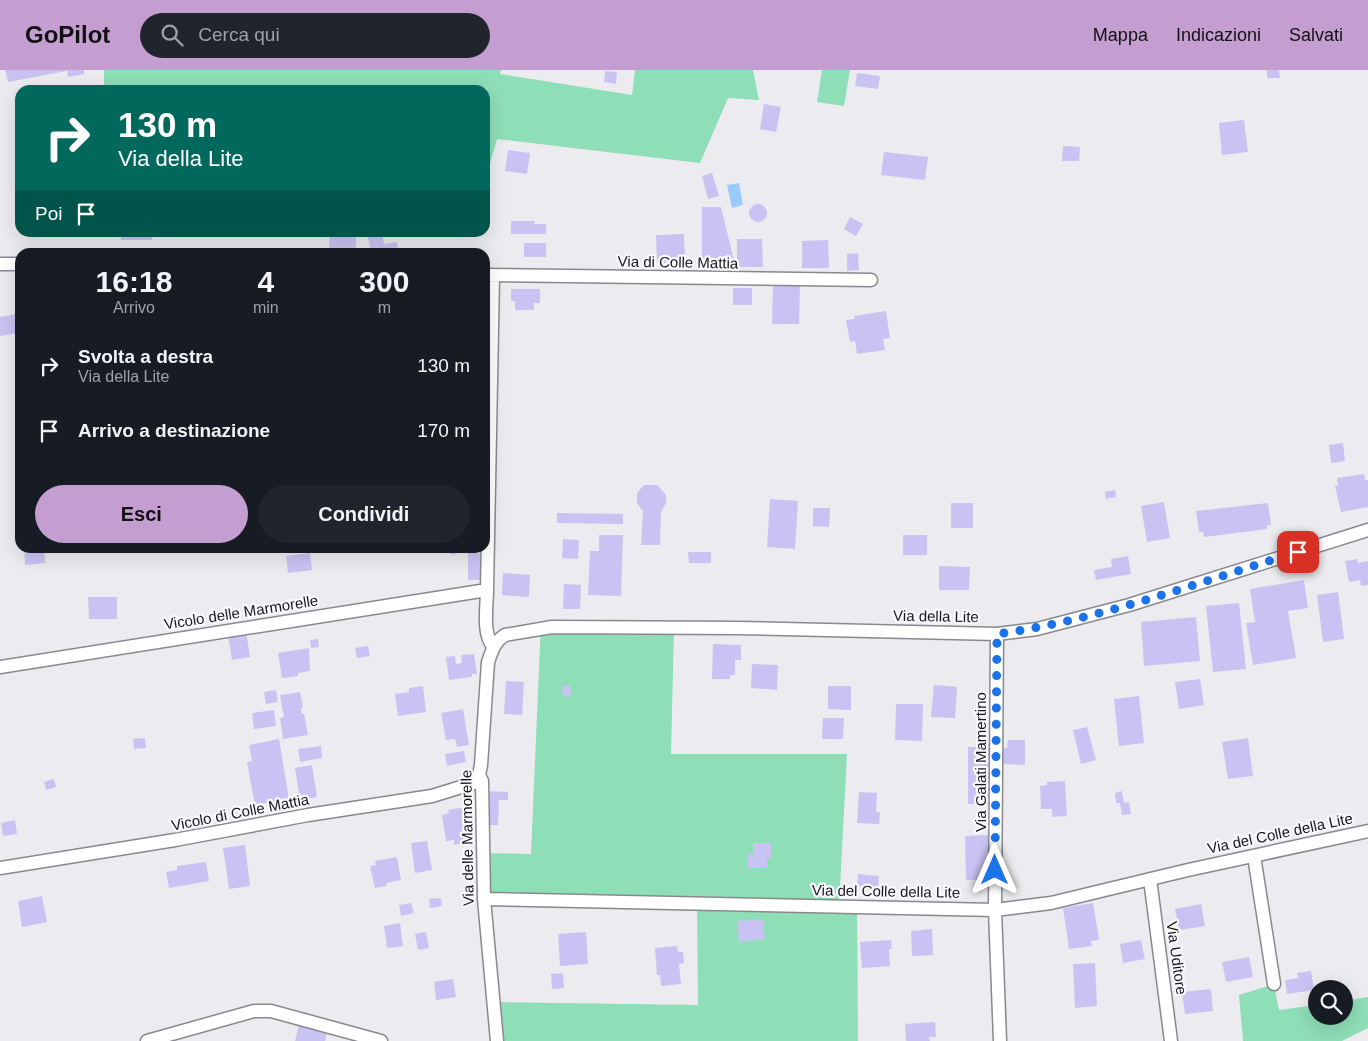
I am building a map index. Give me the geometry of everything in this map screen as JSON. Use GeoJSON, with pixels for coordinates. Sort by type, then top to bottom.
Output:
{"type":"FeatureCollection","features":[{"type":"Feature","properties":{"kind":"street"},"geometry":{"type":"LineString","coordinates":[[0,264],[15,264]]}},
{"type":"Feature","properties":{"kind":"street","name":"Via di Colle Mattia"},"geometry":{"type":"LineString","coordinates":[[490,276],[871,280]]}},
{"type":"Feature","properties":{"kind":"street","name":"Via della Lite"},"geometry":{"type":"LineString","coordinates":[[494,646],[499,638],[504,635],[552,627],[736,628],[997,634],[1037,629],[1128,605],[1368,530]]}},
{"type":"Feature","properties":{"kind":"street"},"geometry":{"type":"LineString","coordinates":[[487,553],[488,629],[490,642],[494,646]]}},
{"type":"Feature","properties":{"kind":"street","name":"Vicolo delle Marmorelle"},"geometry":{"type":"LineString","coordinates":[[0,667],[487,590]]}},
{"type":"Feature","properties":{"kind":"street","name":"Via Galati Mamertino"},"geometry":{"type":"LineString","coordinates":[[997,634],[994,910],[1000,1041]]}},
{"type":"Feature","properties":{"kind":"street","name":"Via delle Marmorelle"},"geometry":{"type":"LineString","coordinates":[[494,646],[488,662],[486,676],[480,775],[482,781],[484,899],[497,1041]]}},
{"type":"Feature","properties":{"kind":"street","name":"Vicolo di Colle Mattia"},"geometry":{"type":"LineString","coordinates":[[0,868],[175,840],[308,815],[432,796],[474,783],[480,775]]}},
{"type":"Feature","properties":{"kind":"street","name":"Via del Colle della Lite"},"geometry":{"type":"LineString","coordinates":[[484,899],[994,910],[1051,903],[1368,831]]}},
{"type":"Feature","properties":{"kind":"street"},"geometry":{"type":"LineString","coordinates":[[1254,856],[1274,984]]}},
{"type":"Feature","properties":{"kind":"street","name":"Via Uditore"},"geometry":{"type":"LineString","coordinates":[[1150,879],[1171,1041]]}},
{"type":"Feature","properties":{"kind":"street"},"geometry":{"type":"LineString","coordinates":[[147,1041],[262,1010],[336,1035],[381,1041]]}},
{"type":"Feature","properties":{"kind":"green space"},"geometry":{"type":"Polygon","coordinates":[[[104,70],[501,70],[500,74],[632,95],[635,70],[753,70],[759,100],[728,98],[700,163],[497,139],[490,164],[490,85],[104,85],[104,70]]]}},
{"type":"Feature","properties":{"kind":"green space"},"geometry":{"type":"Polygon","coordinates":[[[822,70],[850,70],[844,106],[817,102],[822,70]]]}},
{"type":"Feature","properties":{"kind":"green space"},"geometry":{"type":"Polygon","coordinates":[[[541,623],[674,628],[671,754],[847,754],[839,906],[857,907],[858,1041],[495,1041],[494,1002],[698,1005],[697,904],[484,899],[483,853],[531,854],[541,623]]]}},
{"type":"Feature","properties":{"kind":"green space"},"geometry":{"type":"Polygon","coordinates":[[[1274,984],[1279,1010],[1308,1006],[1308,1025],[1353,1025],[1353,1000],[1368,997],[1368,1028],[1342,1041],[1243,1041],[1239,995],[1274,984]]]}},
{"type":"Feature","properties":{"kind":"water"},"geometry":{"type":"Polygon","coordinates":[[[739,183],[743,205],[732,208],[727,185],[739,183]]]}},
{"type":"Feature","properties":{"kind":"building"},"geometry":{"type":"Polygon","coordinates":[[[5,70],[66,70],[66,71],[8,82],[5,70]]]}},
{"type":"Feature","properties":{"kind":"building"},"geometry":{"type":"Polygon","coordinates":[[[67,70],[84,70],[84,74],[68,77],[67,70]]]}},
{"type":"Feature","properties":{"kind":"building"},"geometry":{"type":"Polygon","coordinates":[[[1267,70],[1279,70],[1280,78],[1267,78],[1267,70]]]}},
{"type":"Feature","properties":{"kind":"building"},"geometry":{"type":"Polygon","coordinates":[[[605,71],[617,72],[616,84],[604,82],[605,71]]]}},
{"type":"Feature","properties":{"kind":"building"},"geometry":{"type":"Polygon","coordinates":[[[857,73],[880,76],[878,89],[855,86],[857,73]]]}},
{"type":"Feature","properties":{"kind":"building"},"geometry":{"type":"Polygon","coordinates":[[[764,104],[781,107],[776,132],[760,129],[764,104]]]}},
{"type":"Feature","properties":{"kind":"building"},"geometry":{"type":"Polygon","coordinates":[[[1244,120],[1248,152],[1222,155],[1219,123],[1244,120]]]}},
{"type":"Feature","properties":{"kind":"building"},"geometry":{"type":"Polygon","coordinates":[[[1063,146],[1080,147],[1079,161],[1062,161],[1063,146]]]}},
{"type":"Feature","properties":{"kind":"building"},"geometry":{"type":"Polygon","coordinates":[[[508,150],[530,153],[527,174],[505,171],[508,150]]]}},
{"type":"Feature","properties":{"kind":"building"},"geometry":{"type":"Polygon","coordinates":[[[884,152],[928,157],[925,180],[881,175],[884,152]]]}},
{"type":"Feature","properties":{"kind":"building"},"geometry":{"type":"Polygon","coordinates":[[[712,173],[719,196],[708,199],[702,176],[712,173]]]}},
{"type":"Feature","properties":{"kind":"building"},"geometry":{"type":"Polygon","coordinates":[[[758,204],[764,207],[767,213],[764,219],[758,222],[752,219],[749,213],[752,207],[758,204]]]}},
{"type":"Feature","properties":{"kind":"building"},"geometry":{"type":"Polygon","coordinates":[[[702,207],[721,207],[737,273],[702,272],[702,207]]]}},
{"type":"Feature","properties":{"kind":"building"},"geometry":{"type":"Polygon","coordinates":[[[850,217],[863,224],[856,236],[844,229],[850,217]]]}},
{"type":"Feature","properties":{"kind":"building"},"geometry":{"type":"Polygon","coordinates":[[[511,221],[535,221],[534,224],[546,224],[546,234],[511,234],[511,221]]]}},
{"type":"Feature","properties":{"kind":"building"},"geometry":{"type":"Polygon","coordinates":[[[684,234],[685,262],[657,263],[656,235],[684,234]]]}},
{"type":"Feature","properties":{"kind":"building"},"geometry":{"type":"Polygon","coordinates":[[[121,237],[152,237],[152,240],[121,240],[121,237]]]}},
{"type":"Feature","properties":{"kind":"building"},"geometry":{"type":"Polygon","coordinates":[[[330,237],[356,237],[356,248],[329,248],[330,237]]]}},
{"type":"Feature","properties":{"kind":"building"},"geometry":{"type":"Polygon","coordinates":[[[368,237],[383,237],[384,244],[397,242],[398,248],[370,248],[368,237]]]}},
{"type":"Feature","properties":{"kind":"building"},"geometry":{"type":"Polygon","coordinates":[[[737,239],[762,239],[763,267],[737,267],[737,239]]]}},
{"type":"Feature","properties":{"kind":"building"},"geometry":{"type":"Polygon","coordinates":[[[828,240],[829,268],[802,268],[802,241],[828,240]]]}},
{"type":"Feature","properties":{"kind":"building"},"geometry":{"type":"Polygon","coordinates":[[[524,243],[546,243],[546,257],[524,257],[524,243]]]}},
{"type":"Feature","properties":{"kind":"building"},"geometry":{"type":"Polygon","coordinates":[[[858,253],[859,270],[847,271],[847,254],[858,253]]]}},
{"type":"Feature","properties":{"kind":"building"},"geometry":{"type":"Polygon","coordinates":[[[773,284],[800,285],[799,324],[772,324],[773,284]]]}},
{"type":"Feature","properties":{"kind":"building"},"geometry":{"type":"Polygon","coordinates":[[[733,288],[752,288],[752,305],[733,305],[733,288]]]}},
{"type":"Feature","properties":{"kind":"building"},"geometry":{"type":"Polygon","coordinates":[[[511,289],[540,289],[540,303],[534,303],[534,310],[515,310],[515,301],[511,301],[511,289]]]}},
{"type":"Feature","properties":{"kind":"building"},"geometry":{"type":"Polygon","coordinates":[[[886,311],[890,338],[883,339],[885,350],[857,354],[855,341],[850,342],[846,320],[855,319],[854,316],[886,311]]]}},
{"type":"Feature","properties":{"kind":"building"},"geometry":{"type":"Polygon","coordinates":[[[15,314],[15,334],[0,336],[0,317],[15,314]]]}},
{"type":"Feature","properties":{"kind":"building"},"geometry":{"type":"Polygon","coordinates":[[[1343,443],[1345,461],[1331,463],[1329,445],[1343,443]]]}},
{"type":"Feature","properties":{"kind":"building"},"geometry":{"type":"Polygon","coordinates":[[[1364,474],[1365,480],[1368,480],[1368,507],[1341,512],[1335,486],[1338,486],[1337,478],[1364,474]]]}},
{"type":"Feature","properties":{"kind":"building"},"geometry":{"type":"Polygon","coordinates":[[[644,485],[657,485],[666,495],[666,503],[661,512],[660,545],[641,545],[643,511],[637,503],[637,493],[644,485]]]}},
{"type":"Feature","properties":{"kind":"building"},"geometry":{"type":"Polygon","coordinates":[[[1115,490],[1116,497],[1106,499],[1105,492],[1115,490]]]}},
{"type":"Feature","properties":{"kind":"building"},"geometry":{"type":"Polygon","coordinates":[[[770,499],[798,501],[795,549],[767,547],[770,499]]]}},
{"type":"Feature","properties":{"kind":"building"},"geometry":{"type":"Polygon","coordinates":[[[1164,502],[1170,538],[1147,542],[1141,506],[1164,502]]]}},
{"type":"Feature","properties":{"kind":"building"},"geometry":{"type":"Polygon","coordinates":[[[951,503],[973,503],[973,528],[951,528],[951,503]]]}},
{"type":"Feature","properties":{"kind":"building"},"geometry":{"type":"Polygon","coordinates":[[[1268,503],[1271,525],[1267,525],[1267,529],[1204,537],[1203,532],[1199,532],[1196,511],[1268,503]]]}},
{"type":"Feature","properties":{"kind":"building"},"geometry":{"type":"Polygon","coordinates":[[[813,508],[830,508],[829,527],[813,526],[813,508]]]}},
{"type":"Feature","properties":{"kind":"building"},"geometry":{"type":"Polygon","coordinates":[[[557,513],[623,514],[623,524],[557,523],[557,513]]]}},
{"type":"Feature","properties":{"kind":"building"},"geometry":{"type":"Polygon","coordinates":[[[599,535],[623,535],[621,596],[588,595],[590,551],[599,551],[599,535]]]}},
{"type":"Feature","properties":{"kind":"building"},"geometry":{"type":"Polygon","coordinates":[[[903,535],[927,535],[927,555],[903,555],[903,535]]]}},
{"type":"Feature","properties":{"kind":"building"},"geometry":{"type":"Polygon","coordinates":[[[563,539],[579,540],[578,559],[562,558],[563,539]]]}},
{"type":"Feature","properties":{"kind":"building"},"geometry":{"type":"Polygon","coordinates":[[[688,552],[711,552],[711,563],[689,563],[688,552]]]}},
{"type":"Feature","properties":{"kind":"building"},"geometry":{"type":"Polygon","coordinates":[[[24,553],[44,553],[45,563],[25,565],[24,553]]]}},
{"type":"Feature","properties":{"kind":"building"},"geometry":{"type":"Polygon","coordinates":[[[310,553],[312,570],[288,573],[286,556],[310,553]]]}},
{"type":"Feature","properties":{"kind":"building"},"geometry":{"type":"Polygon","coordinates":[[[468,553],[480,553],[480,580],[468,580],[468,553]]]}},
{"type":"Feature","properties":{"kind":"building"},"geometry":{"type":"Polygon","coordinates":[[[1128,556],[1131,574],[1096,580],[1094,570],[1112,567],[1111,559],[1128,556]]]}},
{"type":"Feature","properties":{"kind":"building"},"geometry":{"type":"Polygon","coordinates":[[[1357,559],[1358,563],[1368,561],[1368,585],[1361,586],[1360,580],[1349,582],[1345,561],[1357,559]]]}},
{"type":"Feature","properties":{"kind":"building"},"geometry":{"type":"Polygon","coordinates":[[[939,566],[970,567],[969,590],[939,590],[939,566]]]}},
{"type":"Feature","properties":{"kind":"building"},"geometry":{"type":"Polygon","coordinates":[[[503,573],[530,575],[529,597],[502,595],[503,573]]]}},
{"type":"Feature","properties":{"kind":"building"},"geometry":{"type":"Polygon","coordinates":[[[1304,580],[1308,608],[1288,611],[1296,658],[1253,665],[1246,623],[1255,622],[1250,589],[1304,580]]]}},
{"type":"Feature","properties":{"kind":"building"},"geometry":{"type":"Polygon","coordinates":[[[564,584],[581,585],[580,609],[563,609],[564,584]]]}},
{"type":"Feature","properties":{"kind":"building"},"geometry":{"type":"Polygon","coordinates":[[[1338,592],[1344,639],[1323,642],[1317,595],[1338,592]]]}},
{"type":"Feature","properties":{"kind":"building"},"geometry":{"type":"Polygon","coordinates":[[[88,597],[117,597],[117,619],[89,619],[88,597]]]}},
{"type":"Feature","properties":{"kind":"building"},"geometry":{"type":"Polygon","coordinates":[[[1239,603],[1246,669],[1213,672],[1206,606],[1239,603]]]}},
{"type":"Feature","properties":{"kind":"building"},"geometry":{"type":"Polygon","coordinates":[[[1196,617],[1200,661],[1144,666],[1141,622],[1196,617]]]}},
{"type":"Feature","properties":{"kind":"building"},"geometry":{"type":"Polygon","coordinates":[[[246,631],[250,657],[232,660],[228,634],[246,631]]]}},
{"type":"Feature","properties":{"kind":"building"},"geometry":{"type":"Polygon","coordinates":[[[318,639],[319,647],[311,648],[310,640],[318,639]]]}},
{"type":"Feature","properties":{"kind":"building"},"geometry":{"type":"Polygon","coordinates":[[[713,644],[741,645],[741,660],[735,660],[735,675],[730,675],[730,679],[712,679],[713,644]]]}},
{"type":"Feature","properties":{"kind":"building"},"geometry":{"type":"Polygon","coordinates":[[[368,646],[370,656],[357,658],[355,648],[368,646]]]}},
{"type":"Feature","properties":{"kind":"building"},"geometry":{"type":"Polygon","coordinates":[[[309,648],[310,671],[298,673],[298,676],[282,678],[278,653],[309,648]]]}},
{"type":"Feature","properties":{"kind":"building"},"geometry":{"type":"Polygon","coordinates":[[[474,654],[477,674],[472,674],[472,677],[449,680],[446,657],[455,656],[456,664],[462,663],[461,655],[474,654]]]}},
{"type":"Feature","properties":{"kind":"building"},"geometry":{"type":"Polygon","coordinates":[[[752,664],[778,665],[777,690],[751,688],[752,664]]]}},
{"type":"Feature","properties":{"kind":"building"},"geometry":{"type":"Polygon","coordinates":[[[1200,679],[1204,705],[1179,709],[1175,682],[1200,679]]]}},
{"type":"Feature","properties":{"kind":"building"},"geometry":{"type":"Polygon","coordinates":[[[506,681],[524,682],[522,715],[504,714],[506,681]]]}},
{"type":"Feature","properties":{"kind":"building"},"geometry":{"type":"Polygon","coordinates":[[[570,685],[571,696],[563,697],[562,686],[570,685]]]}},
{"type":"Feature","properties":{"kind":"building"},"geometry":{"type":"Polygon","coordinates":[[[934,685],[957,687],[955,718],[931,717],[934,685]]]}},
{"type":"Feature","properties":{"kind":"building"},"geometry":{"type":"Polygon","coordinates":[[[423,686],[426,712],[398,716],[395,694],[409,692],[409,688],[423,686]]]}},
{"type":"Feature","properties":{"kind":"building"},"geometry":{"type":"Polygon","coordinates":[[[828,686],[851,686],[851,710],[828,709],[828,686]]]}},
{"type":"Feature","properties":{"kind":"building"},"geometry":{"type":"Polygon","coordinates":[[[276,690],[278,702],[266,704],[264,692],[276,690]]]}},
{"type":"Feature","properties":{"kind":"building"},"geometry":{"type":"Polygon","coordinates":[[[300,692],[303,707],[301,708],[302,714],[304,714],[308,735],[283,739],[280,718],[284,717],[280,695],[300,692]]]}},
{"type":"Feature","properties":{"kind":"building"},"geometry":{"type":"Polygon","coordinates":[[[1139,696],[1144,743],[1119,746],[1114,699],[1139,696]]]}},
{"type":"Feature","properties":{"kind":"building"},"geometry":{"type":"Polygon","coordinates":[[[896,704],[923,704],[922,741],[895,740],[896,704]]]}},
{"type":"Feature","properties":{"kind":"building"},"geometry":{"type":"Polygon","coordinates":[[[463,709],[469,745],[457,747],[455,739],[446,740],[441,713],[463,709]]]}},
{"type":"Feature","properties":{"kind":"building"},"geometry":{"type":"Polygon","coordinates":[[[274,710],[276,726],[254,729],[252,713],[274,710]]]}},
{"type":"Feature","properties":{"kind":"building"},"geometry":{"type":"Polygon","coordinates":[[[823,718],[844,718],[843,739],[822,739],[823,718]]]}},
{"type":"Feature","properties":{"kind":"building"},"geometry":{"type":"Polygon","coordinates":[[[1087,727],[1096,760],[1081,764],[1073,730],[1087,727]]]}},
{"type":"Feature","properties":{"kind":"building"},"geometry":{"type":"Polygon","coordinates":[[[145,738],[146,748],[134,749],[133,739],[145,738]]]}},
{"type":"Feature","properties":{"kind":"building"},"geometry":{"type":"Polygon","coordinates":[[[1248,738],[1253,776],[1228,779],[1222,742],[1248,738]]]}},
{"type":"Feature","properties":{"kind":"building"},"geometry":{"type":"Polygon","coordinates":[[[279,739],[289,799],[255,805],[247,762],[252,761],[249,745],[279,739]]]}},
{"type":"Feature","properties":{"kind":"building"},"geometry":{"type":"Polygon","coordinates":[[[1008,740],[1025,740],[1025,765],[1002,764],[1003,748],[1007,748],[1008,740]]]}},
{"type":"Feature","properties":{"kind":"building"},"geometry":{"type":"Polygon","coordinates":[[[321,746],[322,758],[300,762],[298,749],[321,746]]]}},
{"type":"Feature","properties":{"kind":"building"},"geometry":{"type":"Polygon","coordinates":[[[968,747],[990,747],[989,804],[968,804],[968,747]]]}},
{"type":"Feature","properties":{"kind":"building"},"geometry":{"type":"Polygon","coordinates":[[[464,751],[466,762],[447,766],[445,754],[464,751]]]}},
{"type":"Feature","properties":{"kind":"building"},"geometry":{"type":"Polygon","coordinates":[[[312,765],[317,797],[300,800],[295,768],[312,765]]]}},
{"type":"Feature","properties":{"kind":"building"},"geometry":{"type":"Polygon","coordinates":[[[54,779],[56,787],[46,790],[44,782],[54,779]]]}},
{"type":"Feature","properties":{"kind":"building"},"geometry":{"type":"Polygon","coordinates":[[[1065,781],[1067,816],[1052,817],[1052,809],[1041,809],[1040,786],[1047,785],[1047,782],[1065,781]]]}},
{"type":"Feature","properties":{"kind":"building"},"geometry":{"type":"Polygon","coordinates":[[[488,791],[508,792],[508,800],[499,800],[498,825],[487,825],[488,791]]]}},
{"type":"Feature","properties":{"kind":"building"},"geometry":{"type":"Polygon","coordinates":[[[1122,791],[1124,803],[1129,802],[1131,814],[1122,815],[1120,803],[1116,803],[1115,793],[1122,791]]]}},
{"type":"Feature","properties":{"kind":"building"},"geometry":{"type":"Polygon","coordinates":[[[859,792],[877,793],[876,812],[880,812],[879,824],[857,823],[859,792]]]}},
{"type":"Feature","properties":{"kind":"building"},"geometry":{"type":"Polygon","coordinates":[[[466,807],[471,842],[454,845],[454,840],[446,841],[442,815],[449,813],[448,810],[466,807]]]}},
{"type":"Feature","properties":{"kind":"building"},"geometry":{"type":"Polygon","coordinates":[[[15,820],[17,834],[3,836],[1,823],[15,820]]]}},
{"type":"Feature","properties":{"kind":"building"},"geometry":{"type":"Polygon","coordinates":[[[988,835],[988,880],[966,880],[965,836],[988,835]]]}},
{"type":"Feature","properties":{"kind":"building"},"geometry":{"type":"Polygon","coordinates":[[[427,841],[432,870],[415,873],[411,843],[427,841]]]}},
{"type":"Feature","properties":{"kind":"building"},"geometry":{"type":"Polygon","coordinates":[[[753,843],[771,843],[771,858],[767,858],[767,868],[748,868],[748,854],[753,854],[753,843]]]}},
{"type":"Feature","properties":{"kind":"building"},"geometry":{"type":"Polygon","coordinates":[[[245,845],[250,886],[229,889],[223,848],[245,845]]]}},
{"type":"Feature","properties":{"kind":"building"},"geometry":{"type":"Polygon","coordinates":[[[397,857],[401,880],[386,883],[387,886],[375,888],[370,866],[376,865],[375,861],[397,857]]]}},
{"type":"Feature","properties":{"kind":"building"},"geometry":{"type":"Polygon","coordinates":[[[206,862],[209,881],[169,888],[166,872],[177,870],[177,866],[206,862]]]}},
{"type":"Feature","properties":{"kind":"building"},"geometry":{"type":"Polygon","coordinates":[[[858,874],[879,876],[878,887],[857,886],[858,874]]]}},
{"type":"Feature","properties":{"kind":"building"},"geometry":{"type":"Polygon","coordinates":[[[42,896],[47,922],[22,927],[18,901],[42,896]]]}},
{"type":"Feature","properties":{"kind":"building"},"geometry":{"type":"Polygon","coordinates":[[[441,898],[442,906],[430,908],[429,899],[441,898]]]}},
{"type":"Feature","properties":{"kind":"building"},"geometry":{"type":"Polygon","coordinates":[[[411,903],[414,913],[401,916],[399,905],[411,903]]]}},
{"type":"Feature","properties":{"kind":"building"},"geometry":{"type":"Polygon","coordinates":[[[1093,903],[1099,940],[1091,941],[1092,946],[1069,949],[1063,908],[1093,903]]]}},
{"type":"Feature","properties":{"kind":"building"},"geometry":{"type":"Polygon","coordinates":[[[1201,904],[1205,926],[1179,930],[1175,909],[1201,904]]]}},
{"type":"Feature","properties":{"kind":"building"},"geometry":{"type":"Polygon","coordinates":[[[763,919],[765,939],[739,942],[737,921],[763,919]]]}},
{"type":"Feature","properties":{"kind":"building"},"geometry":{"type":"Polygon","coordinates":[[[400,923],[403,946],[387,948],[384,926],[400,923]]]}},
{"type":"Feature","properties":{"kind":"building"},"geometry":{"type":"Polygon","coordinates":[[[932,929],[933,955],[912,956],[911,931],[932,929]]]}},
{"type":"Feature","properties":{"kind":"building"},"geometry":{"type":"Polygon","coordinates":[[[426,932],[429,948],[418,950],[415,934],[426,932]]]}},
{"type":"Feature","properties":{"kind":"building"},"geometry":{"type":"Polygon","coordinates":[[[586,932],[588,964],[560,966],[558,934],[586,932]]]}},
{"type":"Feature","properties":{"kind":"building"},"geometry":{"type":"Polygon","coordinates":[[[891,940],[892,949],[889,949],[890,966],[862,968],[860,942],[891,940]]]}},
{"type":"Feature","properties":{"kind":"building"},"geometry":{"type":"Polygon","coordinates":[[[1141,940],[1145,959],[1123,963],[1120,944],[1141,940]]]}},
{"type":"Feature","properties":{"kind":"building"},"geometry":{"type":"Polygon","coordinates":[[[677,946],[678,952],[683,952],[684,963],[679,964],[681,984],[661,986],[660,975],[657,975],[655,948],[677,946]]]}},
{"type":"Feature","properties":{"kind":"building"},"geometry":{"type":"Polygon","coordinates":[[[1249,957],[1253,977],[1226,982],[1222,962],[1249,957]]]}},
{"type":"Feature","properties":{"kind":"building"},"geometry":{"type":"Polygon","coordinates":[[[1095,963],[1097,1006],[1075,1008],[1073,964],[1095,963]]]}},
{"type":"Feature","properties":{"kind":"building"},"geometry":{"type":"Polygon","coordinates":[[[1311,971],[1312,980],[1308,980],[1308,991],[1287,994],[1285,980],[1298,978],[1297,973],[1311,971]]]}},
{"type":"Feature","properties":{"kind":"building"},"geometry":{"type":"Polygon","coordinates":[[[563,973],[564,988],[552,989],[551,974],[563,973]]]}},
{"type":"Feature","properties":{"kind":"building"},"geometry":{"type":"Polygon","coordinates":[[[453,979],[456,997],[436,1000],[434,982],[453,979]]]}},
{"type":"Feature","properties":{"kind":"building"},"geometry":{"type":"Polygon","coordinates":[[[1211,989],[1213,1011],[1185,1014],[1182,992],[1211,989]]]}},
{"type":"Feature","properties":{"kind":"building"},"geometry":{"type":"Polygon","coordinates":[[[935,1022],[936,1037],[929,1037],[930,1041],[906,1041],[905,1024],[935,1022]]]}},
{"type":"Feature","properties":{"kind":"building"},"geometry":{"type":"Polygon","coordinates":[[[299,1025],[327,1032],[325,1041],[295,1041],[299,1025]]]}},
{"type":"Feature","properties":{"kind":"route"},"geometry":{"type":"LineString","coordinates":[[995,870],[997,634],[1037,629],[1128,605],[1298,552]]}}]}
